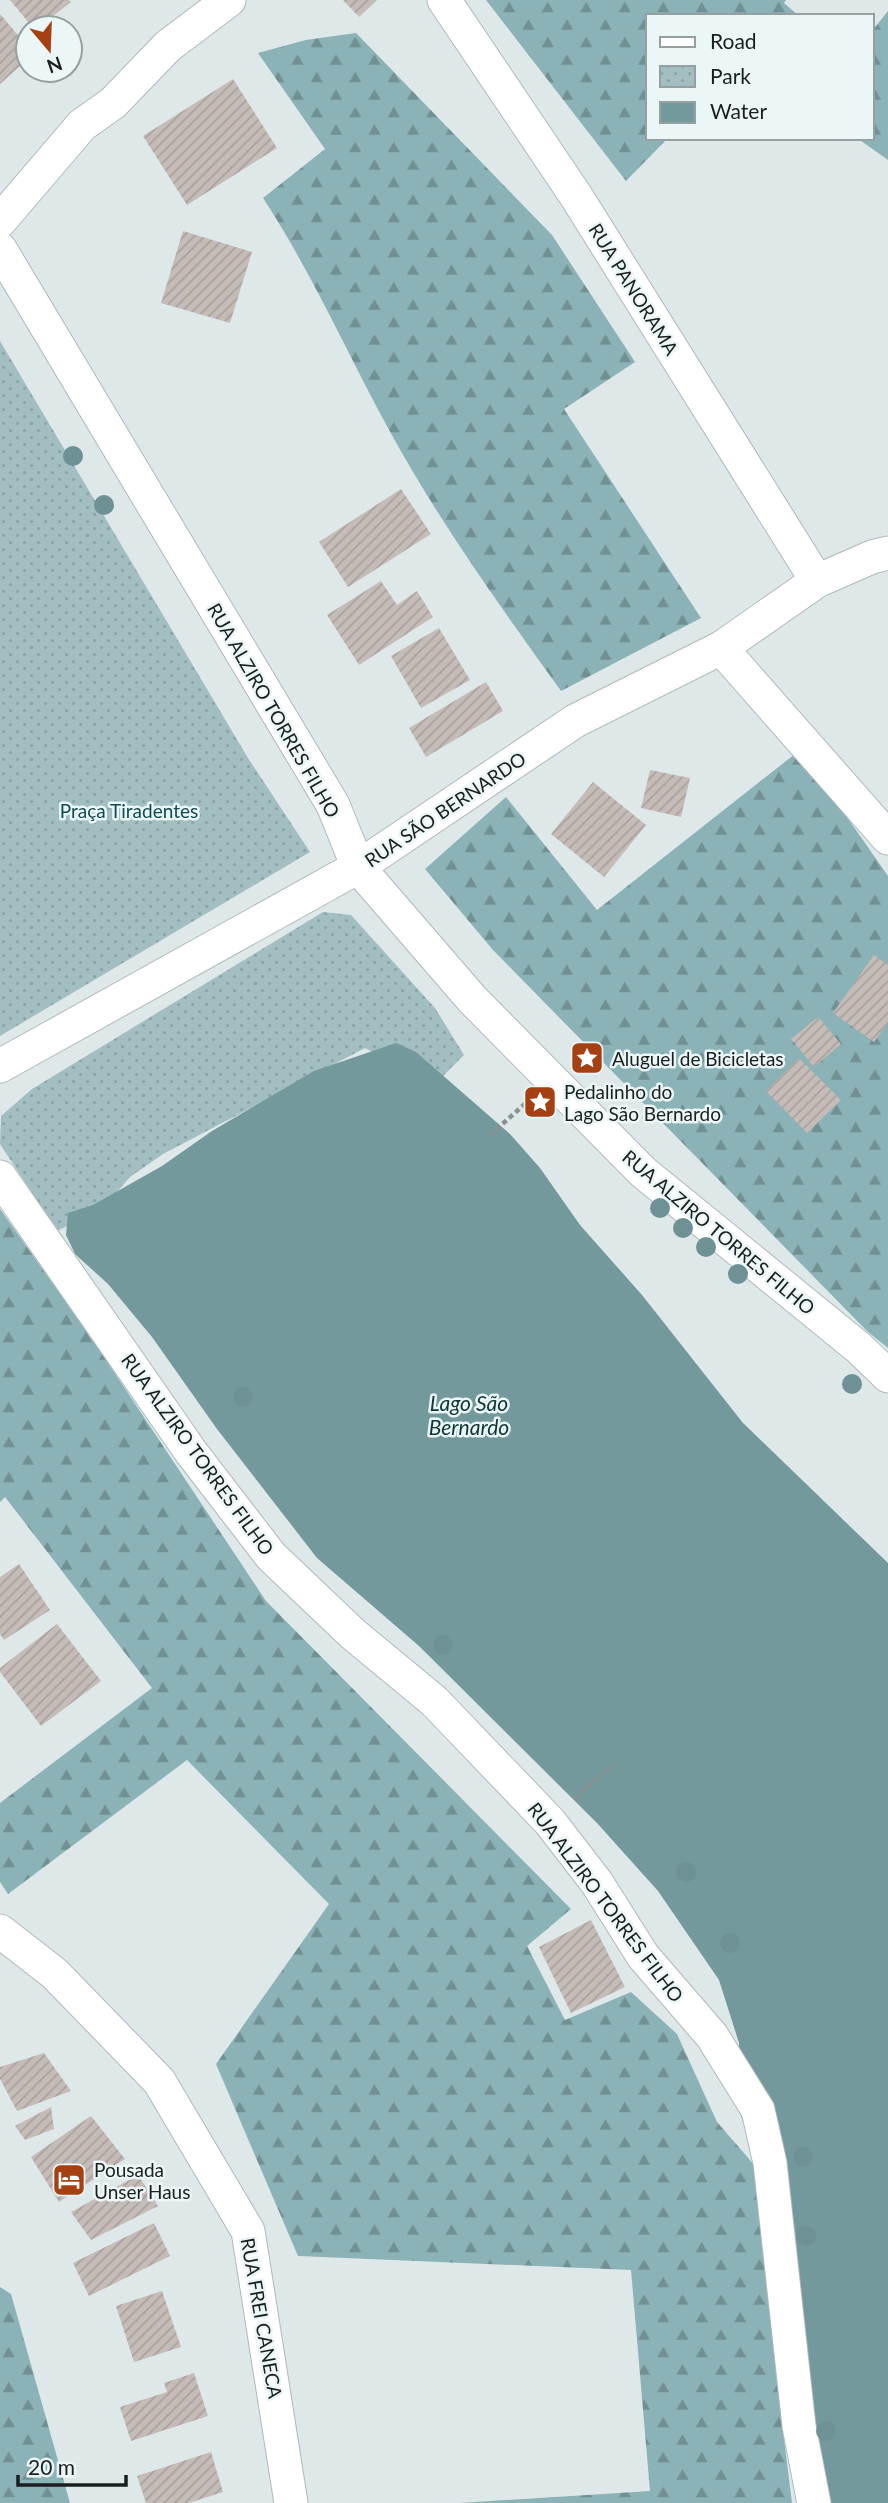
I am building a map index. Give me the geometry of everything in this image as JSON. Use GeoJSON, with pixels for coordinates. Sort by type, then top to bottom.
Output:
{"type":"FeatureCollection","features":[{"type":"Feature","properties":{"kind":"street"},"geometry":{"type":"LineString","coordinates":[[0,221],[82,125],[114,103],[168,46],[229,0]]}},
{"type":"Feature","properties":{"kind":"street","name":"RUA PANORAMA"},"geometry":{"type":"LineString","coordinates":[[444,0],[576,197],[817,581]]}},
{"type":"Feature","properties":{"kind":"street","name":"RUA ALZIRO TORRES FILHO"},"geometry":{"type":"LineString","coordinates":[[0,249],[332,805],[358,867],[472,999],[643,1172],[859,1348],[888,1376]]}},
{"type":"Feature","properties":{"kind":"street","name":"RUA SÃO BERNARDO"},"geometry":{"type":"LineString","coordinates":[[0,1066],[358,867],[575,721],[721,648],[817,581],[872,556],[888,553]]}},
{"type":"Feature","properties":{"kind":"street"},"geometry":{"type":"LineString","coordinates":[[721,648],[888,838]]}},
{"type":"Feature","properties":{"kind":"street","name":"RUA ALZIRO TORRES FILHO"},"geometry":{"type":"LineString","coordinates":[[0,1177],[191,1452],[271,1556],[353,1634],[434,1701],[550,1822],[597,1883],[643,1956],[712,2036],[758,2110],[769,2163],[799,2426],[814,2503]]}},
{"type":"Feature","properties":{"kind":"street","name":"RUA FREI CANECA"},"geometry":{"type":"LineString","coordinates":[[0,1931],[54,1973],[159,2081],[248,2231],[279,2410],[291,2503]]}},
{"type":"Feature","properties":{"kind":"path"},"geometry":{"type":"LineString","coordinates":[[490,1135],[527,1101]]}},
{"type":"Feature","properties":{"kind":"path"},"geometry":{"type":"LineString","coordinates":[[550,1822],[614,1764]]}},
{"type":"Feature","properties":{"kind":"green space"},"geometry":{"type":"Polygon","coordinates":[[[486,0],[786,0],[784,3],[797,14],[646,14],[646,140],[666,140],[626,181],[486,0]]]}},
{"type":"Feature","properties":{"kind":"green space"},"geometry":{"type":"Polygon","coordinates":[[[888,11],[888,160],[860,140],[874,140],[874,28],[888,11]]]}},
{"type":"Feature","properties":{"kind":"green space"},"geometry":{"type":"Polygon","coordinates":[[[356,33],[552,235],[635,362],[564,409],[701,618],[561,691],[493,595],[407,462],[297,254],[263,198],[325,149],[258,53],[306,40],[356,33]]]}},
{"type":"Feature","properties":{"kind":"green space","name":"Praça Tiradentes"},"geometry":{"type":"Polygon","coordinates":[[[0,341],[248,758],[310,852],[0,1036],[0,341]]]}},
{"type":"Feature","properties":{"kind":"green space"},"geometry":{"type":"Polygon","coordinates":[[[800,750],[888,876],[888,1348],[867,1331],[493,950],[425,869],[506,797],[597,910],[800,750]]]}},
{"type":"Feature","properties":{"kind":"green space"},"geometry":{"type":"Polygon","coordinates":[[[323,912],[351,915],[435,1008],[464,1055],[435,1084],[365,1048],[163,1154],[130,1177],[103,1208],[57,1231],[0,1144],[1,1116],[32,1089],[323,912]]]}},
{"type":"Feature","properties":{"kind":"green space"},"geometry":{"type":"Polygon","coordinates":[[[0,1209],[92,1339],[266,1601],[571,1909],[527,1946],[565,2020],[631,1992],[677,2034],[717,2122],[756,2167],[792,2503],[459,2503],[650,2491],[631,2270],[298,2256],[216,2064],[329,1904],[187,1760],[8,1894],[0,1882],[0,1803],[152,1688],[5,1497],[0,1502],[0,1209]]]}},
{"type":"Feature","properties":{"kind":"green space"},"geometry":{"type":"Polygon","coordinates":[[[0,2287],[11,2294],[70,2503],[0,2503],[0,2287]]]}},
{"type":"Feature","properties":{"kind":"water","name":"Lago São Bernardo"},"geometry":{"type":"Polygon","coordinates":[[[396,1043],[416,1052],[510,1134],[540,1168],[580,1225],[642,1295],[743,1423],[888,1563],[888,2503],[824,2503],[773,2220],[740,2112],[739,2043],[719,1980],[658,1891],[597,1823],[419,1646],[317,1558],[217,1429],[152,1337],[108,1284],[75,1254],[66,1235],[68,1213],[93,1205],[162,1166],[212,1131],[314,1071],[396,1043]]]}},
{"type":"Feature","properties":{"kind":"building"},"geometry":{"type":"Polygon","coordinates":[[[10,0],[71,2],[56,14],[22,14],[10,0]]]}},
{"type":"Feature","properties":{"kind":"building"},"geometry":{"type":"Polygon","coordinates":[[[343,0],[377,0],[359,17],[343,0]]]}},
{"type":"Feature","properties":{"kind":"building"},"geometry":{"type":"Polygon","coordinates":[[[0,14],[14,30],[14,72],[0,84],[0,14]]]}},
{"type":"Feature","properties":{"kind":"building"},"geometry":{"type":"Polygon","coordinates":[[[233,79],[277,148],[187,205],[143,136],[233,79]]]}},
{"type":"Feature","properties":{"kind":"building"},"geometry":{"type":"Polygon","coordinates":[[[183,231],[252,252],[230,323],[161,303],[183,231]]]}},
{"type":"Feature","properties":{"kind":"building"},"geometry":{"type":"Polygon","coordinates":[[[401,489],[431,534],[348,587],[319,542],[401,489]]]}},
{"type":"Feature","properties":{"kind":"building"},"geometry":{"type":"Polygon","coordinates":[[[381,581],[397,605],[417,591],[433,617],[359,665],[327,615],[381,581]]]}},
{"type":"Feature","properties":{"kind":"building"},"geometry":{"type":"Polygon","coordinates":[[[439,628],[470,680],[421,708],[391,656],[439,628]]]}},
{"type":"Feature","properties":{"kind":"building"},"geometry":{"type":"Polygon","coordinates":[[[486,682],[503,711],[426,757],[409,728],[486,682]]]}},
{"type":"Feature","properties":{"kind":"building"},"geometry":{"type":"Polygon","coordinates":[[[650,770],[690,778],[681,817],[641,808],[650,770]]]}},
{"type":"Feature","properties":{"kind":"building"},"geometry":{"type":"Polygon","coordinates":[[[593,782],[646,825],[604,877],[551,834],[593,782]]]}},
{"type":"Feature","properties":{"kind":"building"},"geometry":{"type":"Polygon","coordinates":[[[874,955],[888,965],[888,1023],[874,1042],[833,1013],[874,955]]]}},
{"type":"Feature","properties":{"kind":"building"},"geometry":{"type":"Polygon","coordinates":[[[818,1017],[841,1044],[814,1067],[791,1039],[818,1017]]]}},
{"type":"Feature","properties":{"kind":"building"},"geometry":{"type":"Polygon","coordinates":[[[799,1058],[841,1100],[807,1133],[766,1091],[799,1058]]]}},
{"type":"Feature","properties":{"kind":"building"},"geometry":{"type":"Polygon","coordinates":[[[19,1564],[50,1610],[4,1640],[0,1634],[0,1577],[19,1564]]]}},
{"type":"Feature","properties":{"kind":"building"},"geometry":{"type":"Polygon","coordinates":[[[57,1624],[101,1681],[41,1726],[0,1672],[0,1668],[57,1624]]]}},
{"type":"Feature","properties":{"kind":"building"},"geometry":{"type":"Polygon","coordinates":[[[591,1920],[625,1987],[571,2013],[539,1947],[591,1920]]]}},
{"type":"Feature","properties":{"kind":"building"},"geometry":{"type":"Polygon","coordinates":[[[44,2053],[71,2091],[17,2111],[0,2079],[0,2067],[44,2053]]]}},
{"type":"Feature","properties":{"kind":"building"},"geometry":{"type":"Polygon","coordinates":[[[51,2107],[54,2129],[25,2140],[15,2126],[51,2107]]]}},
{"type":"Feature","properties":{"kind":"building","name":"Pousada Unser Haus"},"geometry":{"type":"Polygon","coordinates":[[[91,2116],[125,2159],[59,2202],[31,2157],[91,2116]]]}},
{"type":"Feature","properties":{"kind":"building"},"geometry":{"type":"Polygon","coordinates":[[[138,2175],[158,2206],[91,2240],[71,2212],[138,2175]]]}},
{"type":"Feature","properties":{"kind":"building"},"geometry":{"type":"Polygon","coordinates":[[[154,2223],[170,2256],[89,2296],[73,2263],[154,2223]]]}},
{"type":"Feature","properties":{"kind":"building"},"geometry":{"type":"Polygon","coordinates":[[[162,2291],[181,2347],[134,2362],[116,2306],[162,2291]]]}},
{"type":"Feature","properties":{"kind":"building"},"geometry":{"type":"Polygon","coordinates":[[[194,2373],[208,2416],[131,2441],[120,2407],[167,2392],[164,2383],[194,2373]]]}},
{"type":"Feature","properties":{"kind":"building"},"geometry":{"type":"Polygon","coordinates":[[[211,2452],[223,2492],[189,2503],[146,2503],[137,2476],[211,2452]]]}},
{"type":"Feature","properties":{"kind":"place","name":"Aluguel de Bicicletas"},"geometry":{"type":"Point","coordinates":[587,1058]}},
{"type":"Feature","properties":{"kind":"place","name":"Pedalinho do Lago São Bernardo"},"geometry":{"type":"Point","coordinates":[540,1102]}},
{"type":"Feature","properties":{"kind":"place","name":"Pousada Unser Haus"},"geometry":{"type":"Point","coordinates":[69,2180]}}]}
